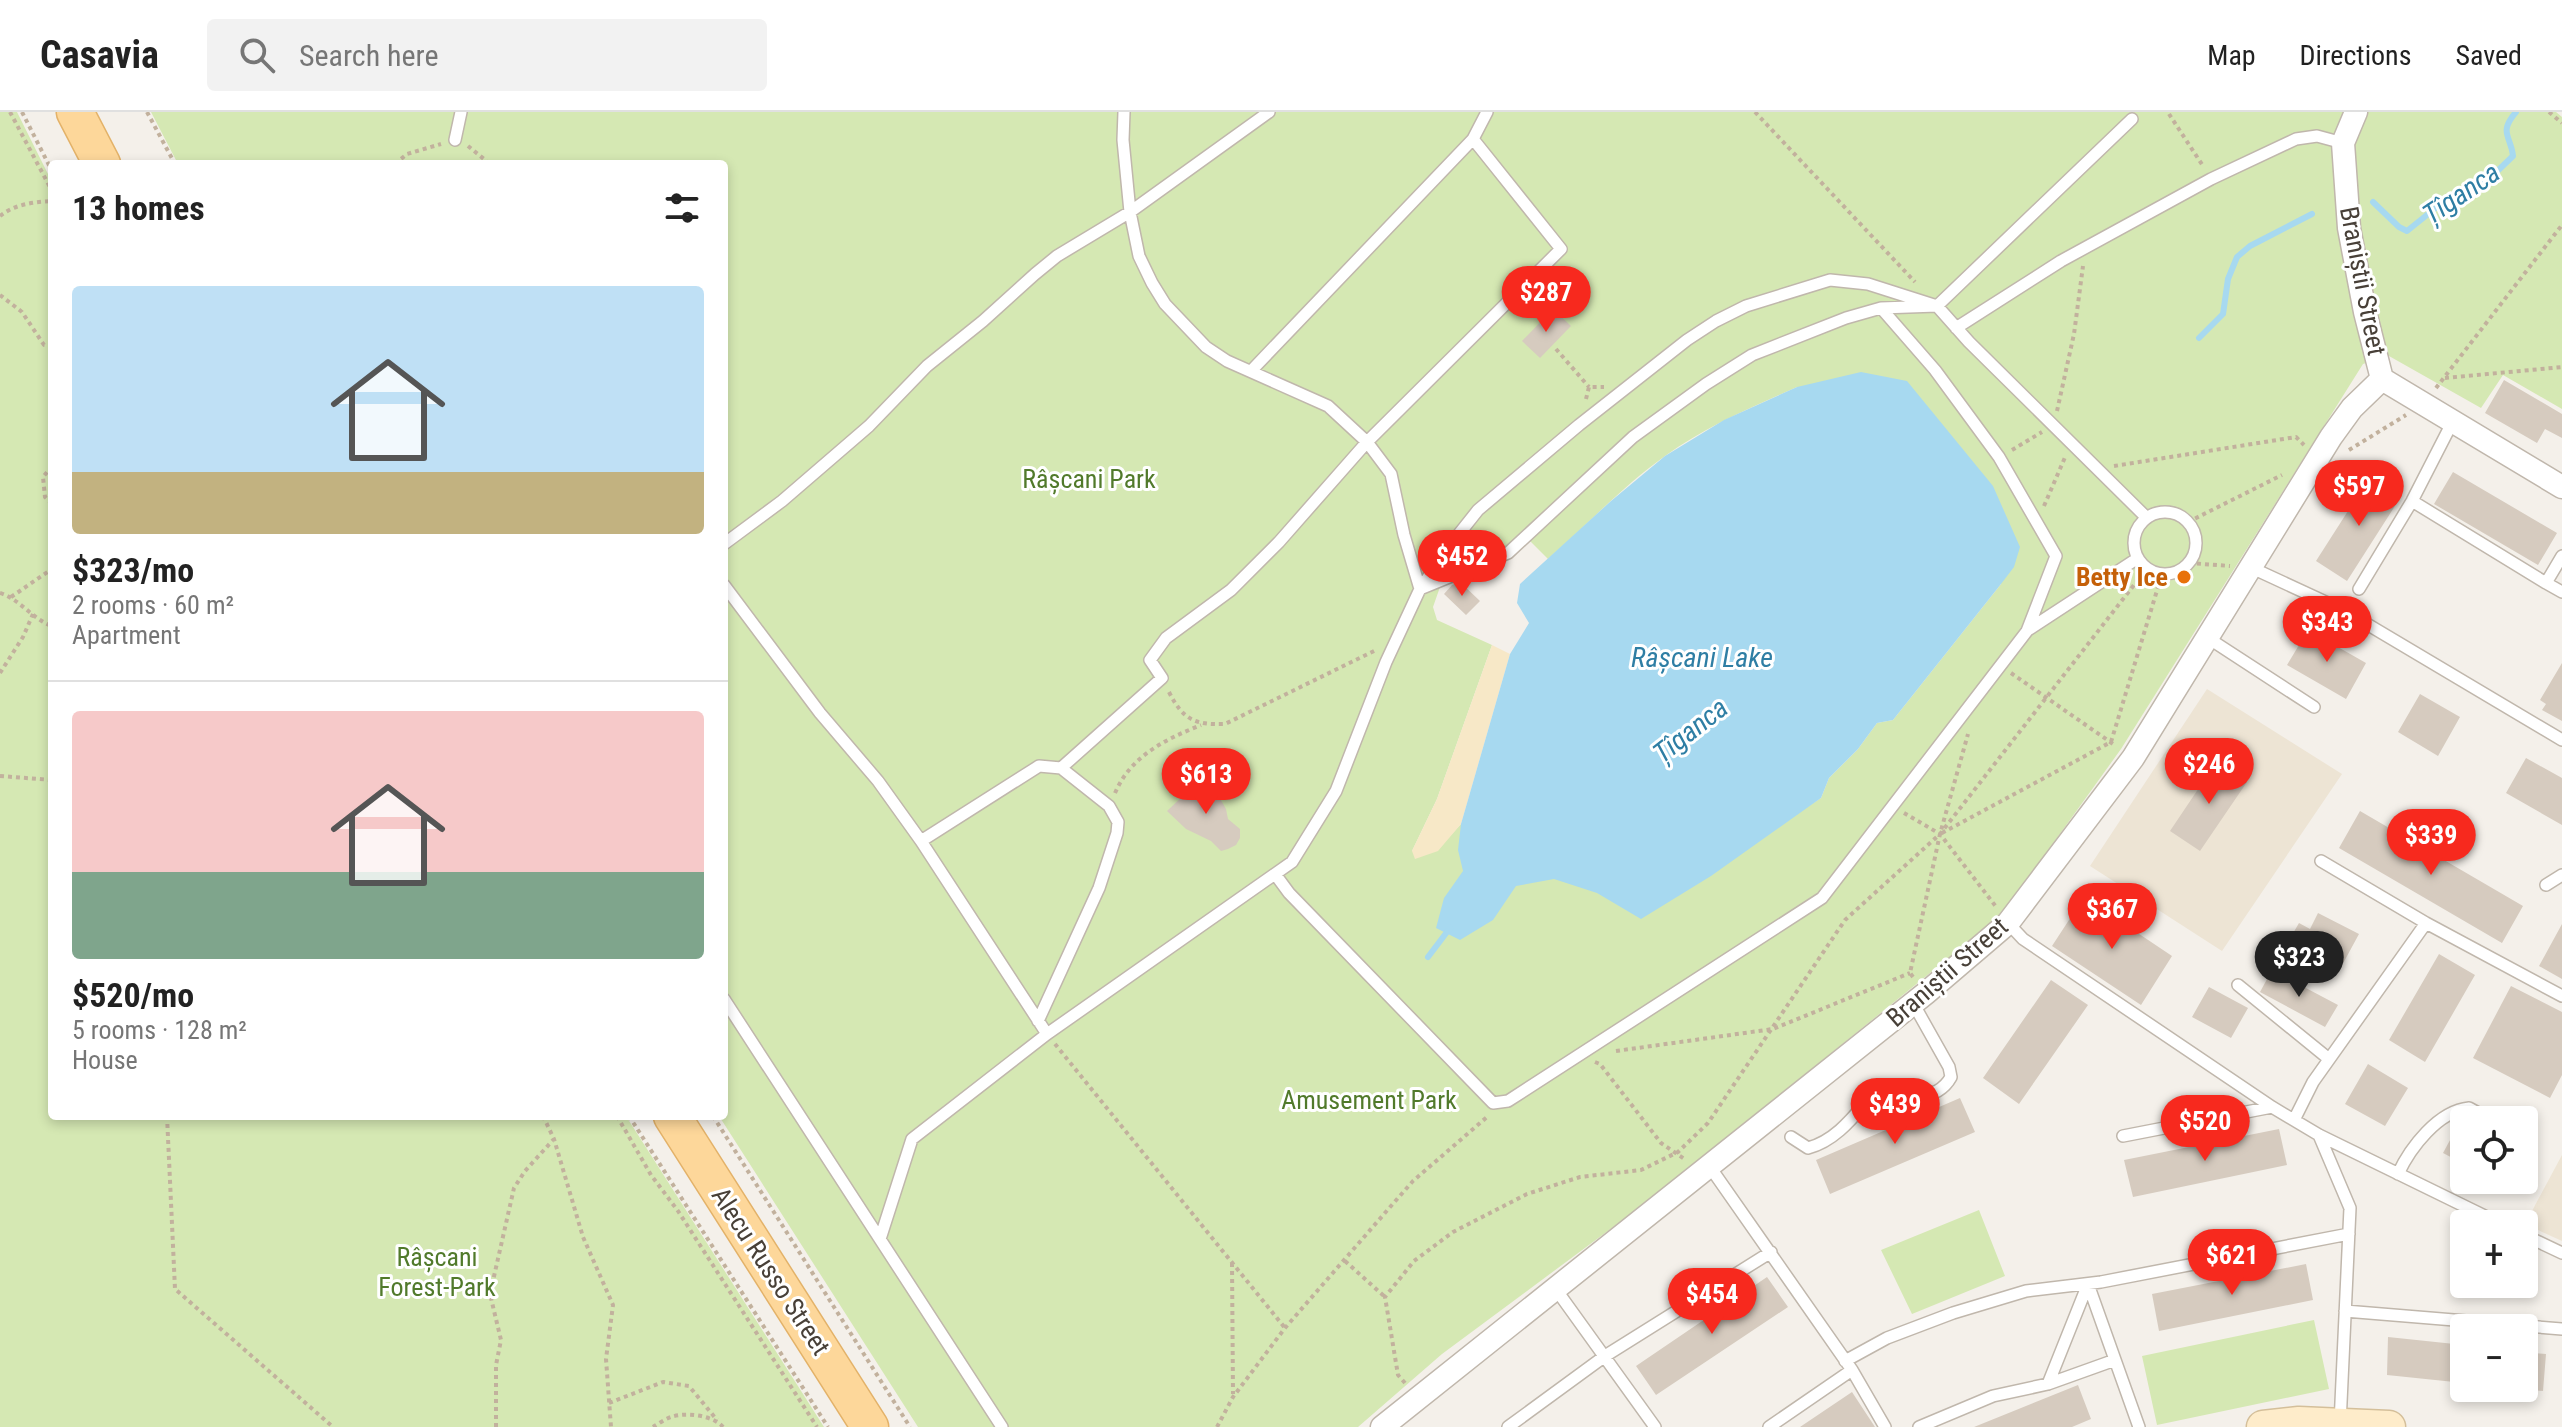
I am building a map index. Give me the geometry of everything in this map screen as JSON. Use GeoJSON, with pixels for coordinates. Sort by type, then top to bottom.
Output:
{"type":"FeatureCollection","features":[{"type":"Feature","properties":{"kind":"main road"},"geometry":{"type":"LineString","coordinates":[[75,112],[100,160]]}},
{"type":"Feature","properties":{"kind":"main road","name":"Alecu Russo Street"},"geometry":{"type":"LineString","coordinates":[[675,1120],[870,1427]]}},
{"type":"Feature","properties":{"kind":"main road"},"geometry":{"type":"LineString","coordinates":[[2263,1427],[2299,1423],[2385,1427]]}},
{"type":"Feature","properties":{"kind":"street","name":"Braniștii Street"},"geometry":{"type":"LineString","coordinates":[[1397,1422],[1555,1288],[1920,998],[2008,923],[2133,758],[2317,458],[2352,408],[2382,379],[2349,228],[2343,143],[2356,112]]}},
{"type":"Feature","properties":{"kind":"street"},"geometry":{"type":"LineString","coordinates":[[2382,379],[2562,487]]}},
{"type":"Feature","properties":{"kind":"lane"},"geometry":{"type":"LineString","coordinates":[[455,140],[461,112]]}},
{"type":"Feature","properties":{"kind":"lane"},"geometry":{"type":"LineString","coordinates":[[1124,112],[1123,140],[1130,212],[1139,256],[1165,304],[1206,347],[1227,361],[1328,406],[1367,442],[1391,474],[1420,589]]}},
{"type":"Feature","properties":{"kind":"lane"},"geometry":{"type":"LineString","coordinates":[[728,541],[782,501],[848,445],[927,366],[1057,256],[1130,212],[1269,112]]}},
{"type":"Feature","properties":{"kind":"lane"},"geometry":{"type":"LineString","coordinates":[[1251,371],[1473,139],[1487,112]]}},
{"type":"Feature","properties":{"kind":"lane"},"geometry":{"type":"LineString","coordinates":[[1420,589],[1508,553],[1633,437],[1752,355],[1846,318],[1881,308],[1937,306],[2132,119]]}},
{"type":"Feature","properties":{"kind":"lane"},"geometry":{"type":"LineString","coordinates":[[1956,328],[2087,247],[2211,179],[2296,139],[2317,136],[2343,143]]}},
{"type":"Feature","properties":{"kind":"lane"},"geometry":{"type":"LineString","coordinates":[[1061,768],[1162,678],[1150,660],[1166,638],[1200,615],[1258,564],[1367,442],[1561,249],[1473,139]]}},
{"type":"Feature","properties":{"kind":"lane"},"geometry":{"type":"LineString","coordinates":[[880,1239],[912,1139],[1047,1034],[1292,862],[1336,791],[1420,589],[1455,539],[1478,510],[1579,425],[1687,340],[1716,321],[1746,306],[1830,280],[1868,284],[1937,306],[2147,518]]}},
{"type":"Feature","properties":{"kind":"lane"},"geometry":{"type":"LineString","coordinates":[[1275,874],[1289,893],[1493,1103],[1508,1101],[1822,898],[2027,631],[2056,556],[1999,457],[1935,370],[1881,308]]}},
{"type":"Feature","properties":{"kind":"lane"},"geometry":{"type":"LineString","coordinates":[[2359,589],[2412,501],[2453,420]]}},
{"type":"Feature","properties":{"kind":"lane"},"geometry":{"type":"LineString","coordinates":[[2412,501],[2562,592]]}},
{"type":"Feature","properties":{"kind":"lane"},"geometry":{"type":"LineString","coordinates":[[2163,512],[2181,516],[2188,522],[2196,537],[2196,547],[2189,563],[2172,573],[2162,574],[2148,569],[2138,558],[2134,541],[2136,532],[2147,518],[2163,512]]}},
{"type":"Feature","properties":{"kind":"lane"},"geometry":{"type":"LineString","coordinates":[[2546,583],[2562,556]]}},
{"type":"Feature","properties":{"kind":"lane"},"geometry":{"type":"LineString","coordinates":[[2027,631],[2138,558]]}},
{"type":"Feature","properties":{"kind":"lane"},"geometry":{"type":"LineString","coordinates":[[2252,568],[2345,611],[2562,740]]}},
{"type":"Feature","properties":{"kind":"lane"},"geometry":{"type":"LineString","coordinates":[[728,590],[820,713],[878,781],[921,841],[1047,1034]]}},
{"type":"Feature","properties":{"kind":"lane"},"geometry":{"type":"LineString","coordinates":[[2208,638],[2314,707]]}},
{"type":"Feature","properties":{"kind":"lane"},"geometry":{"type":"LineString","coordinates":[[921,841],[1039,766],[1061,768],[1109,806],[1118,822],[1108,861],[1099,888],[1038,1021]]}},
{"type":"Feature","properties":{"kind":"lane"},"geometry":{"type":"LineString","coordinates":[[2321,861],[2426,923],[2562,996]]}},
{"type":"Feature","properties":{"kind":"lane"},"geometry":{"type":"LineString","coordinates":[[2546,885],[2562,875]]}},
{"type":"Feature","properties":{"kind":"lane"},"geometry":{"type":"LineString","coordinates":[[2008,923],[2023,939],[2272,1107],[2319,1135],[2472,1210]]}},
{"type":"Feature","properties":{"kind":"lane"},"geometry":{"type":"LineString","coordinates":[[2294,1120],[2313,1082],[2426,923]]}},
{"type":"Feature","properties":{"kind":"lane"},"geometry":{"type":"LineString","coordinates":[[2238,985],[2329,1059]]}},
{"type":"Feature","properties":{"kind":"lane"},"geometry":{"type":"LineString","coordinates":[[1791,1137],[1808,1148],[1820,1145],[1842,1129],[1876,1091],[1921,1097],[1947,1085],[1951,1077],[1949,1067],[1920,998]]}},
{"type":"Feature","properties":{"kind":"lane"},"geometry":{"type":"LineString","coordinates":[[728,1005],[1002,1427]]}},
{"type":"Feature","properties":{"kind":"lane"},"geometry":{"type":"LineString","coordinates":[[2123,1136],[2272,1107]]}},
{"type":"Feature","properties":{"kind":"lane"},"geometry":{"type":"LineString","coordinates":[[2398,1174],[2406,1156],[2450,1114]]}},
{"type":"Feature","properties":{"kind":"lane"},"geometry":{"type":"LineString","coordinates":[[2319,1135],[2350,1208],[2340,1424]]}},
{"type":"Feature","properties":{"kind":"lane"},"geometry":{"type":"LineString","coordinates":[[1705,1171],[1771,1252],[1849,1366],[1885,1427]]}},
{"type":"Feature","properties":{"kind":"lane"},"geometry":{"type":"LineString","coordinates":[[1769,1427],[1887,1338],[1953,1313],[2026,1291],[2088,1284],[2349,1234]]}},
{"type":"Feature","properties":{"kind":"lane"},"geometry":{"type":"LineString","coordinates":[[2538,1242],[2562,1253]]}},
{"type":"Feature","properties":{"kind":"lane"},"geometry":{"type":"LineString","coordinates":[[1508,1427],[1605,1356],[1771,1252]]}},
{"type":"Feature","properties":{"kind":"lane"},"geometry":{"type":"LineString","coordinates":[[2088,1284],[2139,1427]]}},
{"type":"Feature","properties":{"kind":"lane"},"geometry":{"type":"LineString","coordinates":[[2048,1384],[2088,1284]]}},
{"type":"Feature","properties":{"kind":"lane"},"geometry":{"type":"LineString","coordinates":[[1555,1288],[1655,1427]]}},
{"type":"Feature","properties":{"kind":"lane"},"geometry":{"type":"LineString","coordinates":[[2345,1311],[2562,1329]]}},
{"type":"Feature","properties":{"kind":"lane"},"geometry":{"type":"LineString","coordinates":[[1919,1427],[1993,1396],[2048,1384],[2115,1360]]}},
{"type":"Feature","properties":{"kind":"path"},"geometry":{"type":"LineString","coordinates":[[10,112],[48,184]]}},
{"type":"Feature","properties":{"kind":"path"},"geometry":{"type":"LineString","coordinates":[[22,112],[48,163]]}},
{"type":"Feature","properties":{"kind":"path"},"geometry":{"type":"LineString","coordinates":[[147,112],[173,160]]}},
{"type":"Feature","properties":{"kind":"path"},"geometry":{"type":"LineString","coordinates":[[1755,112],[1937,306]]}},
{"type":"Feature","properties":{"kind":"path"},"geometry":{"type":"LineString","coordinates":[[2549,112],[2562,123]]}},
{"type":"Feature","properties":{"kind":"path"},"geometry":{"type":"LineString","coordinates":[[2169,114],[2211,179]]}},
{"type":"Feature","properties":{"kind":"path"},"geometry":{"type":"LineString","coordinates":[[400,160],[407,154],[455,140],[485,160]]}},
{"type":"Feature","properties":{"kind":"path"},"geometry":{"type":"LineString","coordinates":[[0,216],[7,210],[32,202],[48,201]]}},
{"type":"Feature","properties":{"kind":"path"},"geometry":{"type":"LineString","coordinates":[[2188,522],[2317,458],[2336,458],[2423,403],[2562,225]]}},
{"type":"Feature","properties":{"kind":"path"},"geometry":{"type":"LineString","coordinates":[[1999,457],[2054,426],[2074,334],[2087,247]]}},
{"type":"Feature","properties":{"kind":"path"},"geometry":{"type":"LineString","coordinates":[[0,295],[22,312],[44,345],[48,346]]}},
{"type":"Feature","properties":{"kind":"path"},"geometry":{"type":"LineString","coordinates":[[1556,349],[1589,387]]}},
{"type":"Feature","properties":{"kind":"path"},"geometry":{"type":"LineString","coordinates":[[2445,378],[2562,367]]}},
{"type":"Feature","properties":{"kind":"path"},"geometry":{"type":"LineString","coordinates":[[2097,468],[2296,437],[2317,458]]}},
{"type":"Feature","properties":{"kind":"path"},"geometry":{"type":"LineString","coordinates":[[2037,523],[2071,443]]}},
{"type":"Feature","properties":{"kind":"path"},"geometry":{"type":"LineString","coordinates":[[48,471],[43,477],[48,500]]}},
{"type":"Feature","properties":{"kind":"path"},"geometry":{"type":"LineString","coordinates":[[2189,563],[2252,568]]}},
{"type":"Feature","properties":{"kind":"path"},"geometry":{"type":"LineString","coordinates":[[1385,1297],[1414,1261],[1453,1232],[1527,1194],[1580,1177],[1641,1170],[1678,1152],[1708,1123],[1845,920],[1940,834],[2130,587],[2148,569]]}},
{"type":"Feature","properties":{"kind":"path"},"geometry":{"type":"LineString","coordinates":[[11,597],[48,572]]}},
{"type":"Feature","properties":{"kind":"path"},"geometry":{"type":"LineString","coordinates":[[1940,834],[2111,742],[2162,574]]}},
{"type":"Feature","properties":{"kind":"path"},"geometry":{"type":"LineString","coordinates":[[0,593],[11,597],[48,623]]}},
{"type":"Feature","properties":{"kind":"path"},"geometry":{"type":"LineString","coordinates":[[0,673],[23,637],[33,614]]}},
{"type":"Feature","properties":{"kind":"path"},"geometry":{"type":"LineString","coordinates":[[1109,806],[1122,777],[1141,756],[1165,740],[1201,725],[1225,724],[1396,641]]}},
{"type":"Feature","properties":{"kind":"path"},"geometry":{"type":"LineString","coordinates":[[2000,666],[2121,749]]}},
{"type":"Feature","properties":{"kind":"path"},"geometry":{"type":"LineString","coordinates":[[1162,678],[1184,715],[1201,725]]}},
{"type":"Feature","properties":{"kind":"path"},"geometry":{"type":"LineString","coordinates":[[1920,998],[1910,973],[1940,834],[1969,728]]}},
{"type":"Feature","properties":{"kind":"path"},"geometry":{"type":"LineString","coordinates":[[0,776],[48,780]]}},
{"type":"Feature","properties":{"kind":"path"},"geometry":{"type":"LineString","coordinates":[[1892,806],[1940,834],[2008,923]]}},
{"type":"Feature","properties":{"kind":"path"},"geometry":{"type":"LineString","coordinates":[[1578,1056],[1773,1029],[1910,973]]}},
{"type":"Feature","properties":{"kind":"path"},"geometry":{"type":"LineString","coordinates":[[1047,1034],[1285,1328]]}},
{"type":"Feature","properties":{"kind":"path"},"geometry":{"type":"LineString","coordinates":[[1578,1056],[1600,1064],[1661,1143],[1705,1171]]}},
{"type":"Feature","properties":{"kind":"path"},"geometry":{"type":"LineString","coordinates":[[1216,1426],[1233,1397],[1285,1328],[1413,1181],[1487,1116],[1493,1103]]}},
{"type":"Feature","properties":{"kind":"path"},"geometry":{"type":"LineString","coordinates":[[167,1120],[175,1289],[333,1427]]}},
{"type":"Feature","properties":{"kind":"path"},"geometry":{"type":"LineString","coordinates":[[545,1120],[554,1139],[583,1237],[613,1305],[606,1359],[611,1427]]}},
{"type":"Feature","properties":{"kind":"path"},"geometry":{"type":"LineString","coordinates":[[619,1120],[651,1175],[678,1211],[817,1427]]}},
{"type":"Feature","properties":{"kind":"path"},"geometry":{"type":"LineString","coordinates":[[632,1120],[828,1427]]}},
{"type":"Feature","properties":{"kind":"path"},"geometry":{"type":"LineString","coordinates":[[716,1120],[910,1427]]}},
{"type":"Feature","properties":{"kind":"path"},"geometry":{"type":"LineString","coordinates":[[496,1427],[496,1365],[501,1340],[490,1294],[514,1188],[554,1139]]}},
{"type":"Feature","properties":{"kind":"path"},"geometry":{"type":"LineString","coordinates":[[1344,1260],[1385,1297],[1398,1375]]}},
{"type":"Feature","properties":{"kind":"path"},"geometry":{"type":"LineString","coordinates":[[1232,1262],[1233,1397]]}},
{"type":"Feature","properties":{"kind":"path"},"geometry":{"type":"LineString","coordinates":[[609,1403],[663,1382],[689,1386],[723,1427]]}},
{"type":"Feature","properties":{"kind":"path"},"geometry":{"type":"LineString","coordinates":[[653,1427],[672,1416],[717,1420]]}},
{"type":"Feature","properties":{"kind":"shaded area"},"geometry":{"type":"Polygon","coordinates":[[[2207,689],[2342,774],[2222,951],[2090,866],[2207,689]]]}},
{"type":"Feature","properties":{"kind":"shaded area"},"geometry":{"type":"Polygon","coordinates":[[[2562,1155],[2562,1241],[2538,1230],[2538,1210],[2533,1210],[2562,1155]]]}},
{"type":"Feature","properties":{"kind":"green space","name":"Râșcani Forest-Park"},"geometry":{"type":"Polygon","coordinates":[[[0,112],[17,112],[48,174],[48,1120],[629,1120],[824,1427],[0,1427],[0,112]]]}},
{"type":"Feature","properties":{"kind":"green space","name":"Râșcani Park"},"geometry":{"type":"Polygon","coordinates":[[[151,112],[2556,112],[2562,117],[2562,409],[2503,375],[2481,408],[2389,356],[2363,364],[2121,749],[2008,906],[1983,930],[1655,1196],[1442,1354],[1358,1427],[918,1427],[722,1120],[728,1120],[728,160],[176,160],[151,112]],[[1797,387],[1712,427],[1665,456],[1548,559],[1530,541],[1498,562],[1440,587],[1433,607],[1437,620],[1492,645],[1437,799],[1412,851],[1450,836],[1461,824],[1476,818],[1790,818],[1821,798],[1829,778],[1858,749],[1877,723],[1893,720],[2001,584],[1797,387]]]}},
{"type":"Feature","properties":{"kind":"green space"},"geometry":{"type":"Polygon","coordinates":[[[1979,1210],[2005,1276],[1912,1314],[1881,1250],[1979,1210]]]}},
{"type":"Feature","properties":{"kind":"green space"},"geometry":{"type":"Polygon","coordinates":[[[2314,1320],[2329,1389],[2157,1425],[2142,1356],[2314,1320]]]}},
{"type":"Feature","properties":{"kind":"sand"},"geometry":{"type":"Polygon","coordinates":[[[1492,645],[1510,654],[1461,824],[1438,851],[1415,859],[1412,851],[1437,799],[1492,645]]]}},
{"type":"Feature","properties":{"kind":"water","name":"Râșcani Lake"},"geometry":{"type":"Polygon","coordinates":[[[1861,372],[1907,381],[1993,486],[2020,547],[2014,567],[1893,720],[1877,723],[1858,749],[1829,778],[1821,798],[1711,876],[1641,919],[1597,893],[1554,879],[1516,886],[1493,920],[1460,940],[1436,928],[1444,898],[1463,871],[1458,850],[1461,824],[1510,654],[1529,623],[1517,603],[1520,584],[1665,456],[1724,420],[1797,387],[1861,372]]]}},
{"type":"Feature","properties":{"kind":"building"},"geometry":{"type":"Polygon","coordinates":[[[1553,309],[1571,326],[1540,358],[1522,341],[1553,309]]]}},
{"type":"Feature","properties":{"kind":"building"},"geometry":{"type":"Polygon","coordinates":[[[2504,380],[2562,414],[2562,438],[2545,429],[2537,443],[2485,413],[2504,380]]]}},
{"type":"Feature","properties":{"kind":"building"},"geometry":{"type":"Polygon","coordinates":[[[2453,472],[2557,533],[2538,565],[2434,504],[2453,472]]]}},
{"type":"Feature","properties":{"kind":"building"},"geometry":{"type":"Polygon","coordinates":[[[2371,475],[2402,495],[2347,581],[2316,561],[2371,475]]]}},
{"type":"Feature","properties":{"kind":"building"},"geometry":{"type":"Polygon","coordinates":[[[1460,582],[1480,601],[1466,615],[1444,594],[1460,582]]]}},
{"type":"Feature","properties":{"kind":"building"},"geometry":{"type":"Polygon","coordinates":[[[2308,630],[2366,663],[2346,699],[2287,665],[2308,630]]]}},
{"type":"Feature","properties":{"kind":"building"},"geometry":{"type":"Polygon","coordinates":[[[2562,663],[2562,721],[2542,710],[2546,704],[2540,700],[2562,663]]]}},
{"type":"Feature","properties":{"kind":"building"},"geometry":{"type":"Polygon","coordinates":[[[2420,694],[2460,717],[2438,756],[2398,732],[2420,694]]]}},
{"type":"Feature","properties":{"kind":"building"},"geometry":{"type":"Polygon","coordinates":[[[2526,758],[2562,778],[2562,825],[2506,793],[2526,758]]]}},
{"type":"Feature","properties":{"kind":"building"},"geometry":{"type":"Polygon","coordinates":[[[2217,761],[2247,782],[2200,851],[2170,831],[2217,761]]]}},
{"type":"Feature","properties":{"kind":"building"},"geometry":{"type":"Polygon","coordinates":[[[1201,779],[1218,795],[1228,819],[1240,829],[1236,845],[1228,849],[1221,851],[1211,841],[1186,829],[1167,811],[1201,779]]]}},
{"type":"Feature","properties":{"kind":"building"},"geometry":{"type":"Polygon","coordinates":[[[2360,811],[2523,906],[2502,943],[2339,848],[2360,811]]]}},
{"type":"Feature","properties":{"kind":"building"},"geometry":{"type":"Polygon","coordinates":[[[2084,897],[2172,956],[2141,1005],[2052,946],[2084,897]]]}},
{"type":"Feature","properties":{"kind":"building"},"geometry":{"type":"Polygon","coordinates":[[[2318,913],[2359,934],[2340,969],[2288,942],[2299,923],[2310,929],[2318,913]]]}},
{"type":"Feature","properties":{"kind":"building"},"geometry":{"type":"Polygon","coordinates":[[[2562,924],[2562,979],[2539,966],[2562,924]]]}},
{"type":"Feature","properties":{"kind":"building"},"geometry":{"type":"Polygon","coordinates":[[[2439,954],[2475,975],[2425,1062],[2389,1040],[2439,954]]]}},
{"type":"Feature","properties":{"kind":"building"},"geometry":{"type":"Polygon","coordinates":[[[2272,970],[2338,1005],[2325,1027],[2260,992],[2272,970]]]}},
{"type":"Feature","properties":{"kind":"building"},"geometry":{"type":"Polygon","coordinates":[[[2051,980],[2088,1005],[2019,1104],[1983,1078],[2051,980]]]}},
{"type":"Feature","properties":{"kind":"building"},"geometry":{"type":"Polygon","coordinates":[[[2511,986],[2562,1012],[2562,1075],[2550,1098],[2473,1058],[2511,986]]]}},
{"type":"Feature","properties":{"kind":"building"},"geometry":{"type":"Polygon","coordinates":[[[2209,987],[2248,1008],[2231,1038],[2192,1017],[2209,987]]]}},
{"type":"Feature","properties":{"kind":"building"},"geometry":{"type":"Polygon","coordinates":[[[2368,1064],[2408,1088],[2385,1126],[2345,1104],[2368,1064]]]}},
{"type":"Feature","properties":{"kind":"building"},"geometry":{"type":"Polygon","coordinates":[[[1960,1098],[1975,1132],[1830,1194],[1816,1160],[1960,1098]]]}},
{"type":"Feature","properties":{"kind":"building"},"geometry":{"type":"Polygon","coordinates":[[[2279,1129],[2287,1165],[2133,1197],[2124,1160],[2279,1129]]]}},
{"type":"Feature","properties":{"kind":"building"},"geometry":{"type":"Polygon","coordinates":[[[2450,1140],[2450,1157],[2443,1153],[2450,1140]]]}},
{"type":"Feature","properties":{"kind":"building"},"geometry":{"type":"Polygon","coordinates":[[[2306,1264],[2313,1300],[2159,1331],[2152,1294],[2306,1264]]]}},
{"type":"Feature","properties":{"kind":"building"},"geometry":{"type":"Polygon","coordinates":[[[1767,1277],[1788,1307],[1656,1395],[1636,1366],[1767,1277]]]}},
{"type":"Feature","properties":{"kind":"building"},"geometry":{"type":"Polygon","coordinates":[[[2388,1337],[2450,1344],[2450,1382],[2387,1375],[2388,1337]]]}},
{"type":"Feature","properties":{"kind":"building"},"geometry":{"type":"Polygon","coordinates":[[[2538,1353],[2546,1354],[2543,1391],[2538,1390],[2538,1353]]]}},
{"type":"Feature","properties":{"kind":"building"},"geometry":{"type":"Polygon","coordinates":[[[2078,1385],[2091,1419],[2072,1427],[1974,1427],[2078,1385]]]}},
{"type":"Feature","properties":{"kind":"building"},"geometry":{"type":"Polygon","coordinates":[[[1852,1392],[1875,1427],[1800,1427],[1852,1392]]]}},
{"type":"Feature","properties":{"kind":"waterway","name":"Țîganca"},"geometry":{"type":"LineString","coordinates":[[2373,202],[2407,231],[2448,198],[2487,181],[2513,156],[2507,130],[2516,112]]}},
{"type":"Feature","properties":{"kind":"waterway","name":"Țîganca"},"geometry":{"type":"LineString","coordinates":[[2199,338],[2223,314],[2228,279],[2237,257],[2250,246],[2312,214]]}},
{"type":"Feature","properties":{"kind":"waterway","name":"Țîganca"},"geometry":{"type":"LineString","coordinates":[[1428,957],[1450,928]]}},
{"type":"Feature","properties":{"kind":"place","name":"Betty Ice"},"geometry":{"type":"Point","coordinates":[2184,577]}},
{"type":"Feature","properties":{"kind":"park label","name":"Amusement Park"},"geometry":{"type":"Point","coordinates":[1369,1100]}}]}
